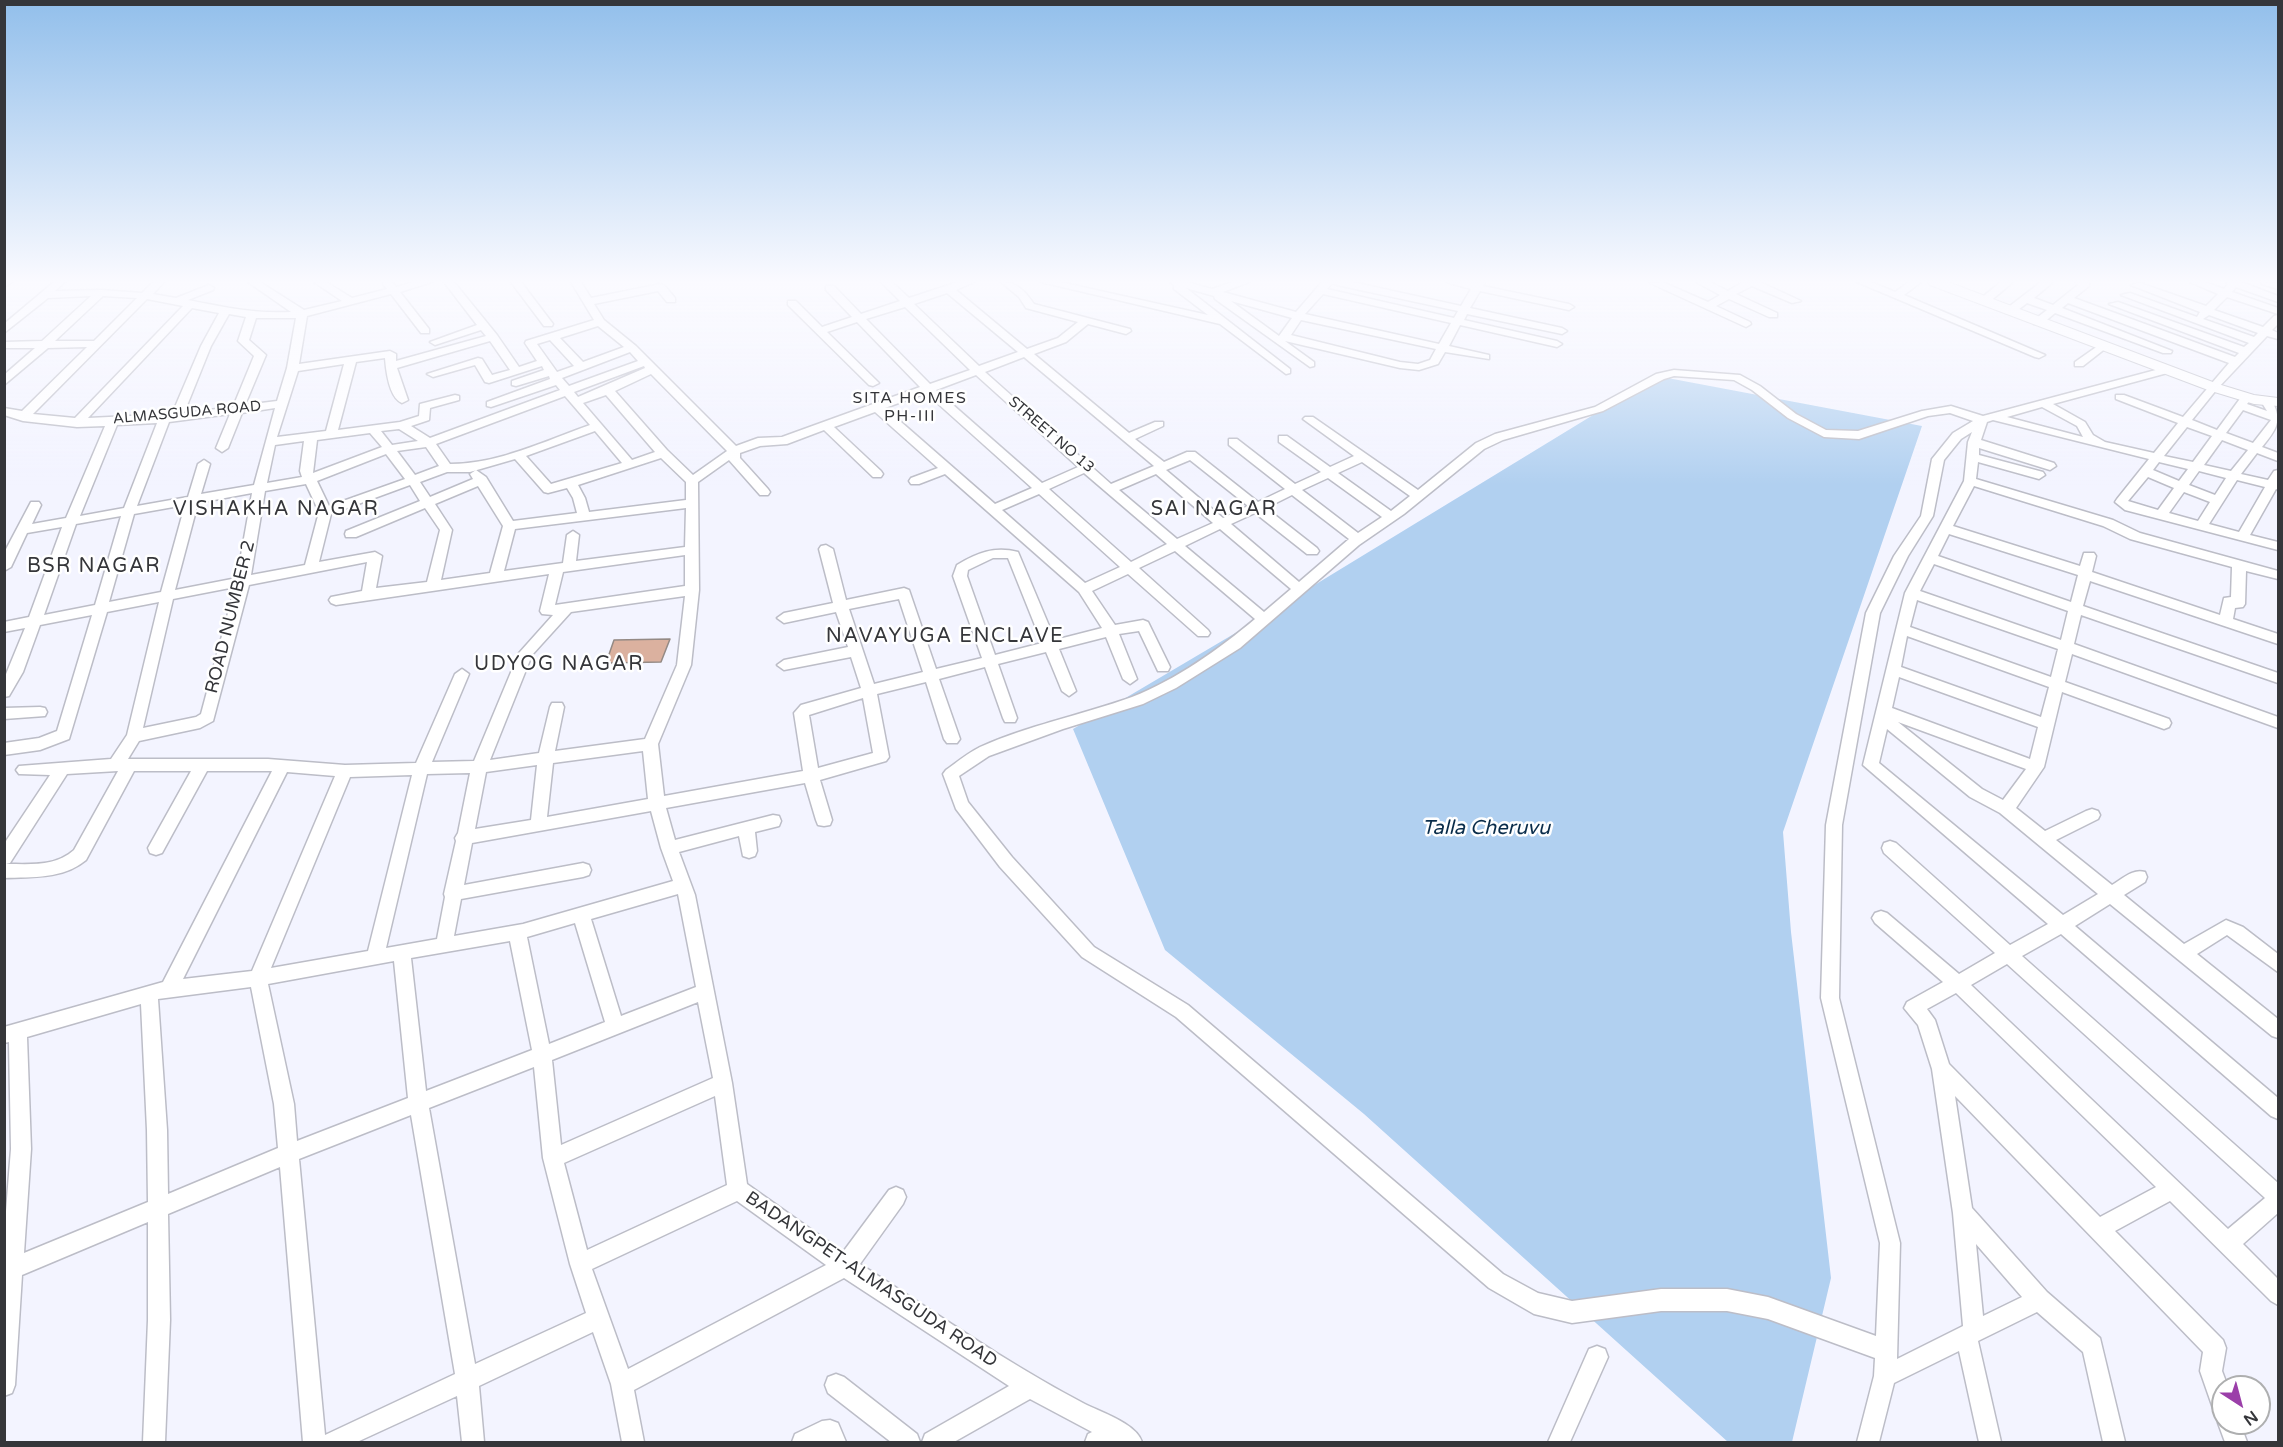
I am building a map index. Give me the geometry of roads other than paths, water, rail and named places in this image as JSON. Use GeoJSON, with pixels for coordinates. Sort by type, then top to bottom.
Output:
{"type":"FeatureCollection","features":[{"type":"Feature","properties":{"kind":"main road"},"geometry":{"type":"LineString","coordinates":[[2112,350],[2214,387],[2244,402],[2273,402]]}},
{"type":"Feature","properties":{"kind":"street"},"geometry":{"type":"LineString","coordinates":[[4,382],[40,350]]}},
{"type":"Feature","properties":{"kind":"street"},"geometry":{"type":"LineString","coordinates":[[11,414],[89,350]]}},
{"type":"Feature","properties":{"kind":"street"},"geometry":{"type":"LineString","coordinates":[[77,423],[146,350]]}},
{"type":"Feature","properties":{"kind":"street"},"geometry":{"type":"LineString","coordinates":[[4,749],[40,744],[64,735],[129,511],[204,350]]}},
{"type":"Feature","properties":{"kind":"street"},"geometry":{"type":"LineString","coordinates":[[222,448],[261,355],[254,350]]}},
{"type":"Feature","properties":{"kind":"street"},"geometry":{"type":"LineString","coordinates":[[282,404],[296,350]]}},
{"type":"Feature","properties":{"kind":"street"},"geometry":{"type":"LineString","coordinates":[[390,366],[449,350]]}},
{"type":"Feature","properties":{"kind":"street"},"geometry":{"type":"LineString","coordinates":[[515,350],[516,377]]}},
{"type":"Feature","properties":{"kind":"street"},"geometry":{"type":"LineString","coordinates":[[521,350],[554,377],[578,401],[629,464]]}},
{"type":"Feature","properties":{"kind":"street"},"geometry":{"type":"LineString","coordinates":[[564,350],[581,368]]}},
{"type":"Feature","properties":{"kind":"street"},"geometry":{"type":"LineString","coordinates":[[491,404],[554,377],[628,350]]}},
{"type":"Feature","properties":{"kind":"street"},"geometry":{"type":"LineString","coordinates":[[633,350],[734,451],[734,459],[764,492]]}},
{"type":"Feature","properties":{"kind":"street"},"geometry":{"type":"LineString","coordinates":[[838,350],[873,383]]}},
{"type":"Feature","properties":{"kind":"street"},"geometry":{"type":"LineString","coordinates":[[890,350],[928,389],[1203,633]]}},
{"type":"Feature","properties":{"kind":"street","name":"STREET NO 13"},"geometry":{"type":"LineString","coordinates":[[956,350],[1176,545],[1264,619]]}},
{"type":"Feature","properties":{"kind":"street"},"geometry":{"type":"LineString","coordinates":[[1021,350],[1127,438],[1222,524],[1299,589]]}},
{"type":"Feature","properties":{"kind":"street"},"geometry":{"type":"LineString","coordinates":[[608,390],[663,453],[692,482],[734,451],[758,442],[783,441],[878,408],[1032,350]]}},
{"type":"Feature","properties":{"kind":"street"},"geometry":{"type":"LineString","coordinates":[[1259,350],[1286,371]]}},
{"type":"Feature","properties":{"kind":"street"},"geometry":{"type":"LineString","coordinates":[[1290,350],[1310,364]]}},
{"type":"Feature","properties":{"kind":"street"},"geometry":{"type":"LineString","coordinates":[[1334,350],[1400,366],[1427,365],[1434,362],[1440,350]]}},
{"type":"Feature","properties":{"kind":"street"},"geometry":{"type":"LineString","coordinates":[[1452,350],[1485,357]]}},
{"type":"Feature","properties":{"kind":"street"},"geometry":{"type":"LineString","coordinates":[[2026,350],[2039,355]]}},
{"type":"Feature","properties":{"kind":"street"},"geometry":{"type":"LineString","coordinates":[[2079,364],[2097,350]]}},
{"type":"Feature","properties":{"kind":"street"},"geometry":{"type":"LineString","coordinates":[[1868,1443],[1885,1376],[1890,1243],[1830,998],[1834,825],[1873,613],[1896,565],[1927,516],[1938,459],[1957,436],[1988,418],[2160,367],[2167,351],[2163,350]]}},
{"type":"Feature","properties":{"kind":"street"},"geometry":{"type":"LineString","coordinates":[[2203,350],[2237,362]]}},
{"type":"Feature","properties":{"kind":"street"},"geometry":{"type":"LineString","coordinates":[[2240,350],[2247,352]]}},
{"type":"Feature","properties":{"kind":"street"},"geometry":{"type":"LineString","coordinates":[[2249,350],[2214,387],[2121,502],[2128,507],[2278,546]]}},
{"type":"Feature","properties":{"kind":"street"},"geometry":{"type":"LineString","coordinates":[[293,368],[390,354],[390,366],[402,400]]}},
{"type":"Feature","properties":{"kind":"street"},"geometry":{"type":"LineString","coordinates":[[331,435],[351,360]]}},
{"type":"Feature","properties":{"kind":"street"},"geometry":{"type":"LineString","coordinates":[[433,374],[478,361],[489,380],[554,377],[649,366]]}},
{"type":"Feature","properties":{"kind":"street"},"geometry":{"type":"LineString","coordinates":[[578,401],[608,390],[649,366]]}},
{"type":"Feature","properties":{"kind":"street"},"geometry":{"type":"LineString","coordinates":[[1886,1351],[1767,1308],[1727,1300],[1661,1300],[1572,1312],[1534,1303],[1496,1281],[1182,1011],[1088,952],[1006,862],[962,804],[951,774],[984,752],[1058,725],[1138,700],[1171,684],[1235,644],[1358,540],[1391,517],[1480,446],[1499,437],[1599,409],[1660,376],[1674,373],[1736,377],[1756,388],[1792,416],[1824,433],[1859,435],[1926,413],[1952,409],[2234,476],[2276,482],[2243,536]]}},
{"type":"Feature","properties":{"kind":"street"},"geometry":{"type":"LineString","coordinates":[[22,530],[310,479],[388,449],[429,443],[554,377]]}},
{"type":"Feature","properties":{"kind":"street"},"geometry":{"type":"LineString","coordinates":[[270,442],[401,425],[425,418],[424,406],[455,398]]}},
{"type":"Feature","properties":{"kind":"street"},"geometry":{"type":"LineString","coordinates":[[2120,398],[2278,457]]}},
{"type":"Feature","properties":{"kind":"street"},"geometry":{"type":"LineString","coordinates":[[2161,515],[2180,486],[2244,402],[2278,419]]}},
{"type":"Feature","properties":{"kind":"street"},"geometry":{"type":"LineString","coordinates":[[2273,402],[2278,419]]}},
{"type":"Feature","properties":{"kind":"street"},"geometry":{"type":"LineString","coordinates":[[2042,403],[2081,424],[2089,437],[2103,446]]}},
{"type":"Feature","properties":{"kind":"street","name":"ALMASGUDA ROAD"},"geometry":{"type":"LineString","coordinates":[[11,414],[77,423],[171,417],[282,404],[270,442]]}},
{"type":"Feature","properties":{"kind":"street"},"geometry":{"type":"LineString","coordinates":[[878,408],[1084,589],[1111,631],[1130,679]]}},
{"type":"Feature","properties":{"kind":"street"},"geometry":{"type":"LineString","coordinates":[[1988,418],[1974,442],[1970,481],[1912,593],[1902,628],[1872,765],[2278,1110]]}},
{"type":"Feature","properties":{"kind":"street"},"geometry":{"type":"LineString","coordinates":[[1309,419],[1418,496]]}},
{"type":"Feature","properties":{"kind":"street"},"geometry":{"type":"LineString","coordinates":[[2202,525],[2216,500],[2278,419]]}},
{"type":"Feature","properties":{"kind":"street"},"geometry":{"type":"LineString","coordinates":[[4,692],[16,672],[71,521],[113,421]]}},
{"type":"Feature","properties":{"kind":"street"},"geometry":{"type":"LineString","coordinates":[[1127,438],[1159,424]]}},
{"type":"Feature","properties":{"kind":"street"},"geometry":{"type":"LineString","coordinates":[[401,425],[429,443],[446,468]]}},
{"type":"Feature","properties":{"kind":"street"},"geometry":{"type":"LineString","coordinates":[[325,512],[446,468],[471,468],[518,455],[598,426]]}},
{"type":"Feature","properties":{"kind":"street"},"geometry":{"type":"LineString","coordinates":[[826,426],[877,474]]}},
{"type":"Feature","properties":{"kind":"street"},"geometry":{"type":"LineString","coordinates":[[373,428],[412,479],[446,531],[433,584]]}},
{"type":"Feature","properties":{"kind":"street"},"geometry":{"type":"LineString","coordinates":[[310,567],[325,512],[306,471],[312,437]]}},
{"type":"Feature","properties":{"kind":"street"},"geometry":{"type":"LineString","coordinates":[[1283,439],[1391,517]]}},
{"type":"Feature","properties":{"kind":"street","name":"ROAD NUMBER 2"},"geometry":{"type":"LineString","coordinates":[[134,736],[200,722],[208,717],[244,579],[259,489],[270,442]]}},
{"type":"Feature","properties":{"kind":"street"},"geometry":{"type":"LineString","coordinates":[[1233,442],[1358,540]]}},
{"type":"Feature","properties":{"kind":"street"},"geometry":{"type":"LineString","coordinates":[[1974,442],[2050,466]]}},
{"type":"Feature","properties":{"kind":"street"},"geometry":{"type":"LineString","coordinates":[[518,455],[549,489],[571,484],[663,453]]}},
{"type":"Feature","properties":{"kind":"street"},"geometry":{"type":"LineString","coordinates":[[1112,488],[1191,455],[1311,551]]}},
{"type":"Feature","properties":{"kind":"street"},"geometry":{"type":"LineString","coordinates":[[1084,589],[1362,457]]}},
{"type":"Feature","properties":{"kind":"street"},"geometry":{"type":"LineString","coordinates":[[1973,457],[2039,476]]}},
{"type":"Feature","properties":{"kind":"street"},"geometry":{"type":"LineString","coordinates":[[4,871],[59,867],[73,863],[80,855],[123,766],[134,736],[178,548],[204,464]]}},
{"type":"Feature","properties":{"kind":"street"},"geometry":{"type":"LineString","coordinates":[[992,510],[1088,467]]}},
{"type":"Feature","properties":{"kind":"street"},"geometry":{"type":"LineString","coordinates":[[471,468],[482,480],[509,526],[496,576]]}},
{"type":"Feature","properties":{"kind":"street"},"geometry":{"type":"LineString","coordinates":[[915,480],[946,468]]}},
{"type":"Feature","properties":{"kind":"street"},"geometry":{"type":"LineString","coordinates":[[2146,472],[2216,500]]}},
{"type":"Feature","properties":{"kind":"street"},"geometry":{"type":"LineString","coordinates":[[351,534],[482,480]]}},
{"type":"Feature","properties":{"kind":"street"},"geometry":{"type":"LineString","coordinates":[[1970,481],[2108,523],[2135,536],[2278,575]]}},
{"type":"Feature","properties":{"kind":"street","name":"BADANGPET-ALMASGUDA ROAD"},"geometry":{"type":"LineString","coordinates":[[692,482],[692,590],[684,665],[650,744],[657,804],[669,848],[684,885],[706,991],[723,1083],[738,1190],[845,1266],[1030,1388],[1114,1439]]}},
{"type":"Feature","properties":{"kind":"street"},"geometry":{"type":"LineString","coordinates":[[571,484],[579,498],[584,518]]}},
{"type":"Feature","properties":{"kind":"street"},"geometry":{"type":"LineString","coordinates":[[509,526],[692,503]]}},
{"type":"Feature","properties":{"kind":"street"},"geometry":{"type":"LineString","coordinates":[[4,567],[35,505]]}},
{"type":"Feature","properties":{"kind":"street"},"geometry":{"type":"LineString","coordinates":[[1944,528],[2085,567],[2226,622],[2278,639]]}},
{"type":"Feature","properties":{"kind":"street"},"geometry":{"type":"LineString","coordinates":[[573,535],[548,611],[692,590]]}},
{"type":"Feature","properties":{"kind":"street"},"geometry":{"type":"LineString","coordinates":[[463,838],[811,776],[881,757],[869,691],[841,606],[826,549]]}},
{"type":"Feature","properties":{"kind":"street"},"geometry":{"type":"LineString","coordinates":[[336,600],[433,584],[692,550]]}},
{"type":"Feature","properties":{"kind":"street"},"geometry":{"type":"LineString","coordinates":[[1010,718],[960,576],[962,568],[988,554],[1013,555],[1069,691]]}},
{"type":"Feature","properties":{"kind":"street"},"geometry":{"type":"LineString","coordinates":[[4,627],[244,579],[375,556],[368,594]]}},
{"type":"Feature","properties":{"kind":"street"},"geometry":{"type":"LineString","coordinates":[[1930,558],[2278,678]]}},
{"type":"Feature","properties":{"kind":"street"},"geometry":{"type":"LineString","coordinates":[[2226,622],[2229,601],[2238,604],[2239,564]]}},
{"type":"Feature","properties":{"kind":"street"},"geometry":{"type":"LineString","coordinates":[[2259,564],[2278,570]]}},
{"type":"Feature","properties":{"kind":"street"},"geometry":{"type":"LineString","coordinates":[[2006,809],[2036,767],[2085,567]]}},
{"type":"Feature","properties":{"kind":"street"},"geometry":{"type":"LineString","coordinates":[[784,618],[904,593],[952,739]]}},
{"type":"Feature","properties":{"kind":"street"},"geometry":{"type":"LineString","coordinates":[[1912,593],[2066,648],[2172,682],[2278,723]]}},
{"type":"Feature","properties":{"kind":"street"},"geometry":{"type":"LineString","coordinates":[[444,945],[463,838],[479,767],[526,653],[566,609]]}},
{"type":"Feature","properties":{"kind":"street"},"geometry":{"type":"LineString","coordinates":[[824,820],[811,776],[801,713],[806,710],[869,691],[1143,625],[1162,667]]}},
{"type":"Feature","properties":{"kind":"street"},"geometry":{"type":"LineString","coordinates":[[1902,628],[2164,723]]}},
{"type":"Feature","properties":{"kind":"street"},"geometry":{"type":"LineString","coordinates":[[784,665],[855,651]]}},
{"type":"Feature","properties":{"kind":"street"},"geometry":{"type":"LineString","coordinates":[[1893,670],[2046,724]]}},
{"type":"Feature","properties":{"kind":"street"},"geometry":{"type":"LineString","coordinates":[[375,957],[421,768],[462,674]]}},
{"type":"Feature","properties":{"kind":"street"},"geometry":{"type":"LineString","coordinates":[[538,825],[546,758],[557,708]]}},
{"type":"Feature","properties":{"kind":"street"},"geometry":{"type":"LineString","coordinates":[[4,714],[40,711]]}},
{"type":"Feature","properties":{"kind":"street"},"geometry":{"type":"LineString","coordinates":[[1884,715],[2036,767]]}},
{"type":"Feature","properties":{"kind":"street"},"geometry":{"type":"LineString","coordinates":[[1884,715],[1976,793],[2006,809],[2278,1030]]}},
{"type":"Feature","properties":{"kind":"street"},"geometry":{"type":"LineString","coordinates":[[40,744],[24,771],[203,764],[268,765],[281,768],[345,771],[479,767],[650,744]]}},
{"type":"Feature","properties":{"kind":"street"},"geometry":{"type":"LineString","coordinates":[[156,848],[203,764]]}},
{"type":"Feature","properties":{"kind":"street"},"geometry":{"type":"LineString","coordinates":[[4,858],[62,768]]}},
{"type":"Feature","properties":{"kind":"street"},"geometry":{"type":"LineString","coordinates":[[169,988],[281,768]]}},
{"type":"Feature","properties":{"kind":"street"},"geometry":{"type":"LineString","coordinates":[[314,1443],[284,1104],[258,978],[345,771]]}},
{"type":"Feature","properties":{"kind":"street"},"geometry":{"type":"LineString","coordinates":[[2044,839],[2092,815]]}},
{"type":"Feature","properties":{"kind":"street"},"geometry":{"type":"LineString","coordinates":[[669,848],[773,821]]}},
{"type":"Feature","properties":{"kind":"street"},"geometry":{"type":"LineString","coordinates":[[746,829],[749,851]]}},
{"type":"Feature","properties":{"kind":"street"},"geometry":{"type":"LineString","coordinates":[[1890,848],[2278,1198],[2228,1242]]}},
{"type":"Feature","properties":{"kind":"street"},"geometry":{"type":"LineString","coordinates":[[452,894],[583,870]]}},
{"type":"Feature","properties":{"kind":"street"},"geometry":{"type":"LineString","coordinates":[[1990,1443],[1970,1334],[1963,1213],[1941,1069],[1926,1020],[1913,1008],[2060,926],[2139,877]]}},
{"type":"Feature","properties":{"kind":"street"},"geometry":{"type":"LineString","coordinates":[[4,1385],[9,1270],[21,1149],[11,1033],[169,988],[258,978],[517,932],[684,885]]}},
{"type":"Feature","properties":{"kind":"street"},"geometry":{"type":"LineString","coordinates":[[581,915],[615,1025]]}},
{"type":"Feature","properties":{"kind":"street"},"geometry":{"type":"LineString","coordinates":[[1881,918],[1957,983],[2228,1242],[2278,1294]]}},
{"type":"Feature","properties":{"kind":"street"},"geometry":{"type":"LineString","coordinates":[[2184,953],[2226,927],[2237,932],[2278,964]]}},
{"type":"Feature","properties":{"kind":"street"},"geometry":{"type":"LineString","coordinates":[[517,932],[542,1055],[553,1158],[580,1264],[622,1384],[633,1443]]}},
{"type":"Feature","properties":{"kind":"street"},"geometry":{"type":"LineString","coordinates":[[402,953],[418,1103],[467,1380],[473,1443]]}},
{"type":"Feature","properties":{"kind":"street"},"geometry":{"type":"LineString","coordinates":[[9,1270],[288,1154],[706,991]]}},
{"type":"Feature","properties":{"kind":"street"},"geometry":{"type":"LineString","coordinates":[[149,993],[157,1130],[158,1209],[159,1320],[154,1443]]}},
{"type":"Feature","properties":{"kind":"street"},"geometry":{"type":"LineString","coordinates":[[1941,1069],[2097,1230],[2216,1348],[2211,1371],[2212,1375]]}},
{"type":"Feature","properties":{"kind":"street"},"geometry":{"type":"LineString","coordinates":[[553,1158],[723,1083]]}},
{"type":"Feature","properties":{"kind":"street"},"geometry":{"type":"LineString","coordinates":[[2097,1230],[2173,1189]]}},
{"type":"Feature","properties":{"kind":"street"},"geometry":{"type":"LineString","coordinates":[[580,1264],[738,1190]]}},
{"type":"Feature","properties":{"kind":"street"},"geometry":{"type":"LineString","coordinates":[[622,1384],[845,1266],[896,1197]]}},
{"type":"Feature","properties":{"kind":"street"},"geometry":{"type":"LineString","coordinates":[[1963,1213],[2040,1300],[2092,1346],[2114,1443]]}},
{"type":"Feature","properties":{"kind":"street"},"geometry":{"type":"LineString","coordinates":[[1885,1376],[2040,1300]]}},
{"type":"Feature","properties":{"kind":"street"},"geometry":{"type":"LineString","coordinates":[[333,1443],[599,1318]]}},
{"type":"Feature","properties":{"kind":"street"},"geometry":{"type":"LineString","coordinates":[[1559,1443],[1597,1357]]}},
{"type":"Feature","properties":{"kind":"street"},"geometry":{"type":"LineString","coordinates":[[836,1385],[909,1443]]}},
{"type":"Feature","properties":{"kind":"street"},"geometry":{"type":"LineString","coordinates":[[933,1443],[1030,1388]]}},
{"type":"Feature","properties":{"kind":"street"},"geometry":{"type":"LineString","coordinates":[[803,1443],[822,1432],[830,1431],[835,1443]]}},
{"type":"Feature","properties":{"kind":"water","name":"Talla Cheruvu"},"geometry":{"type":"Polygon","coordinates":[[[1657,376],[1922,426],[1783,832],[1791,932],[1831,1278],[1792,1442],[1728,1442],[1364,1114],[1165,950],[1073,729],[1249,625],[1657,376]]]}},
{"type":"Feature","properties":{"kind":"district","name":"SITA HOMES PH-III"},"geometry":{"type":"Point","coordinates":[910,408]}},
{"type":"Feature","properties":{"kind":"district","name":"VISHAKHA NAGAR"},"geometry":{"type":"Point","coordinates":[276,510]}},
{"type":"Feature","properties":{"kind":"district","name":"SAI NAGAR"},"geometry":{"type":"Point","coordinates":[1214,510]}},
{"type":"Feature","properties":{"kind":"district","name":"BSR NAGAR"},"geometry":{"type":"Point","coordinates":[94,567]}},
{"type":"Feature","properties":{"kind":"district","name":"NAVAYUGA ENCLAVE"},"geometry":{"type":"Point","coordinates":[945,637]}},
{"type":"Feature","properties":{"kind":"district","name":"UDYOG NAGAR"},"geometry":{"type":"Point","coordinates":[559,665]}}]}
